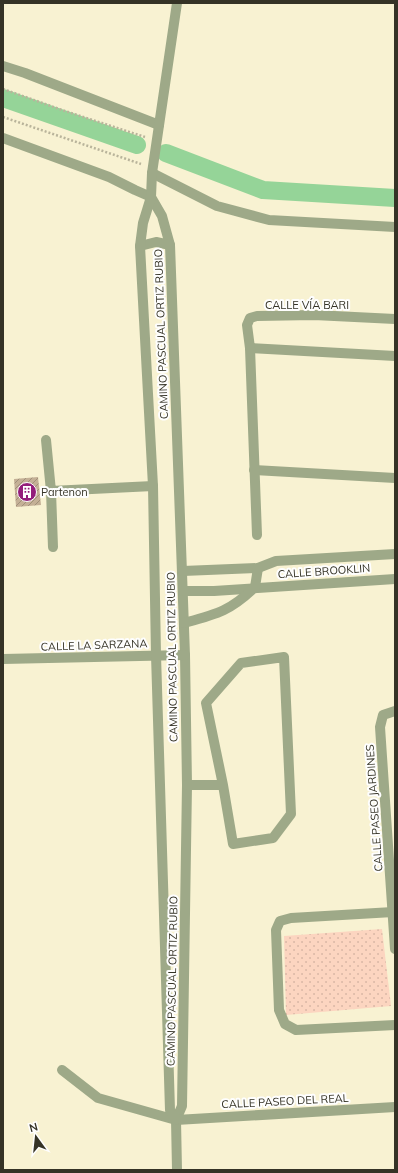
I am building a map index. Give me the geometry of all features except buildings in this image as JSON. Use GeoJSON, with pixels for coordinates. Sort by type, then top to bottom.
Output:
{"type":"FeatureCollection","features":[{"type":"Feature","properties":{"kind":"street","name":"CAMINO PASCUAL ORTIZ RUBIO"},"geometry":{"type":"LineString","coordinates":[[176,1120],[170,1110],[156,655],[153,486],[140,246],[143,223],[151,196],[152,170],[178,3]]}},
{"type":"Feature","properties":{"kind":"street"},"geometry":{"type":"LineString","coordinates":[[3,66],[25,73],[159,125]]}},
{"type":"Feature","properties":{"kind":"street"},"geometry":{"type":"LineString","coordinates":[[3,138],[109,177],[151,196]]}},
{"type":"Feature","properties":{"kind":"street"},"geometry":{"type":"LineString","coordinates":[[152,170],[217,206],[269,220],[395,228]]}},
{"type":"Feature","properties":{"kind":"street","name":"CAMINO PASCUAL ORTIZ RUBIO"},"geometry":{"type":"LineString","coordinates":[[151,196],[162,216],[170,245],[186,655],[182,1106],[176,1120],[177,1170]]}},
{"type":"Feature","properties":{"kind":"street"},"geometry":{"type":"LineString","coordinates":[[140,246],[156,242],[170,245]]}},
{"type":"Feature","properties":{"kind":"street","name":"CALLE VÍA BARI"},"geometry":{"type":"LineString","coordinates":[[256,535],[250,348],[247,325],[250,318],[257,316],[314,315],[395,319]]}},
{"type":"Feature","properties":{"kind":"street"},"geometry":{"type":"LineString","coordinates":[[250,348],[395,356]]}},
{"type":"Feature","properties":{"kind":"street"},"geometry":{"type":"LineString","coordinates":[[46,440],[51,490],[53,547]]}},
{"type":"Feature","properties":{"kind":"street"},"geometry":{"type":"LineString","coordinates":[[254,470],[395,478]]}},
{"type":"Feature","properties":{"kind":"street"},"geometry":{"type":"LineString","coordinates":[[51,490],[153,486]]}},
{"type":"Feature","properties":{"kind":"street","name":"CALLE BROOKLIN"},"geometry":{"type":"LineString","coordinates":[[183,572],[258,568],[276,561],[395,554]]}},
{"type":"Feature","properties":{"kind":"street"},"geometry":{"type":"LineString","coordinates":[[184,623],[218,614],[242,600],[256,588],[258,568]]}},
{"type":"Feature","properties":{"kind":"street","name":"CALLE BROOKLIN"},"geometry":{"type":"LineString","coordinates":[[183,591],[395,579]]}},
{"type":"Feature","properties":{"kind":"street","name":"CALLE LA SARZANA"},"geometry":{"type":"LineString","coordinates":[[3,660],[186,655]]}},
{"type":"Feature","properties":{"kind":"street"},"geometry":{"type":"LineString","coordinates":[[284,657],[291,814],[273,838],[233,844],[223,785],[206,703],[242,663],[284,657]]}},
{"type":"Feature","properties":{"kind":"street","name":"CALLE PASEO JARDINES"},"geometry":{"type":"LineString","coordinates":[[395,710],[383,715],[380,727],[395,949]]}},
{"type":"Feature","properties":{"kind":"street"},"geometry":{"type":"LineString","coordinates":[[186,785],[223,785]]}},
{"type":"Feature","properties":{"kind":"street"},"geometry":{"type":"LineString","coordinates":[[393,912],[291,918],[280,921],[276,930],[279,1010],[285,1024],[296,1030],[395,1025]]}},
{"type":"Feature","properties":{"kind":"street","name":"CALLE PASEO DEL REAL"},"geometry":{"type":"LineString","coordinates":[[62,1070],[98,1098],[176,1120],[395,1107]]}},
{"type":"Feature","properties":{"kind":"path"},"geometry":{"type":"LineString","coordinates":[[3,89],[157,141]]}},
{"type":"Feature","properties":{"kind":"path"},"geometry":{"type":"LineString","coordinates":[[3,116],[152,170]]}},
{"type":"Feature","properties":{"kind":"shaded area"},"geometry":{"type":"Polygon","coordinates":[[[382,929],[391,1006],[286,1015],[284,936],[382,929]]]}},
{"type":"Feature","properties":{"kind":"waterway"},"geometry":{"type":"LineString","coordinates":[[3,98],[137,145]]}},
{"type":"Feature","properties":{"kind":"waterway"},"geometry":{"type":"LineString","coordinates":[[166,153],[263,190],[395,198]]}},
{"type":"Feature","properties":{"kind":"place","name":"Partenon"},"geometry":{"type":"Point","coordinates":[27,492]}}]}
